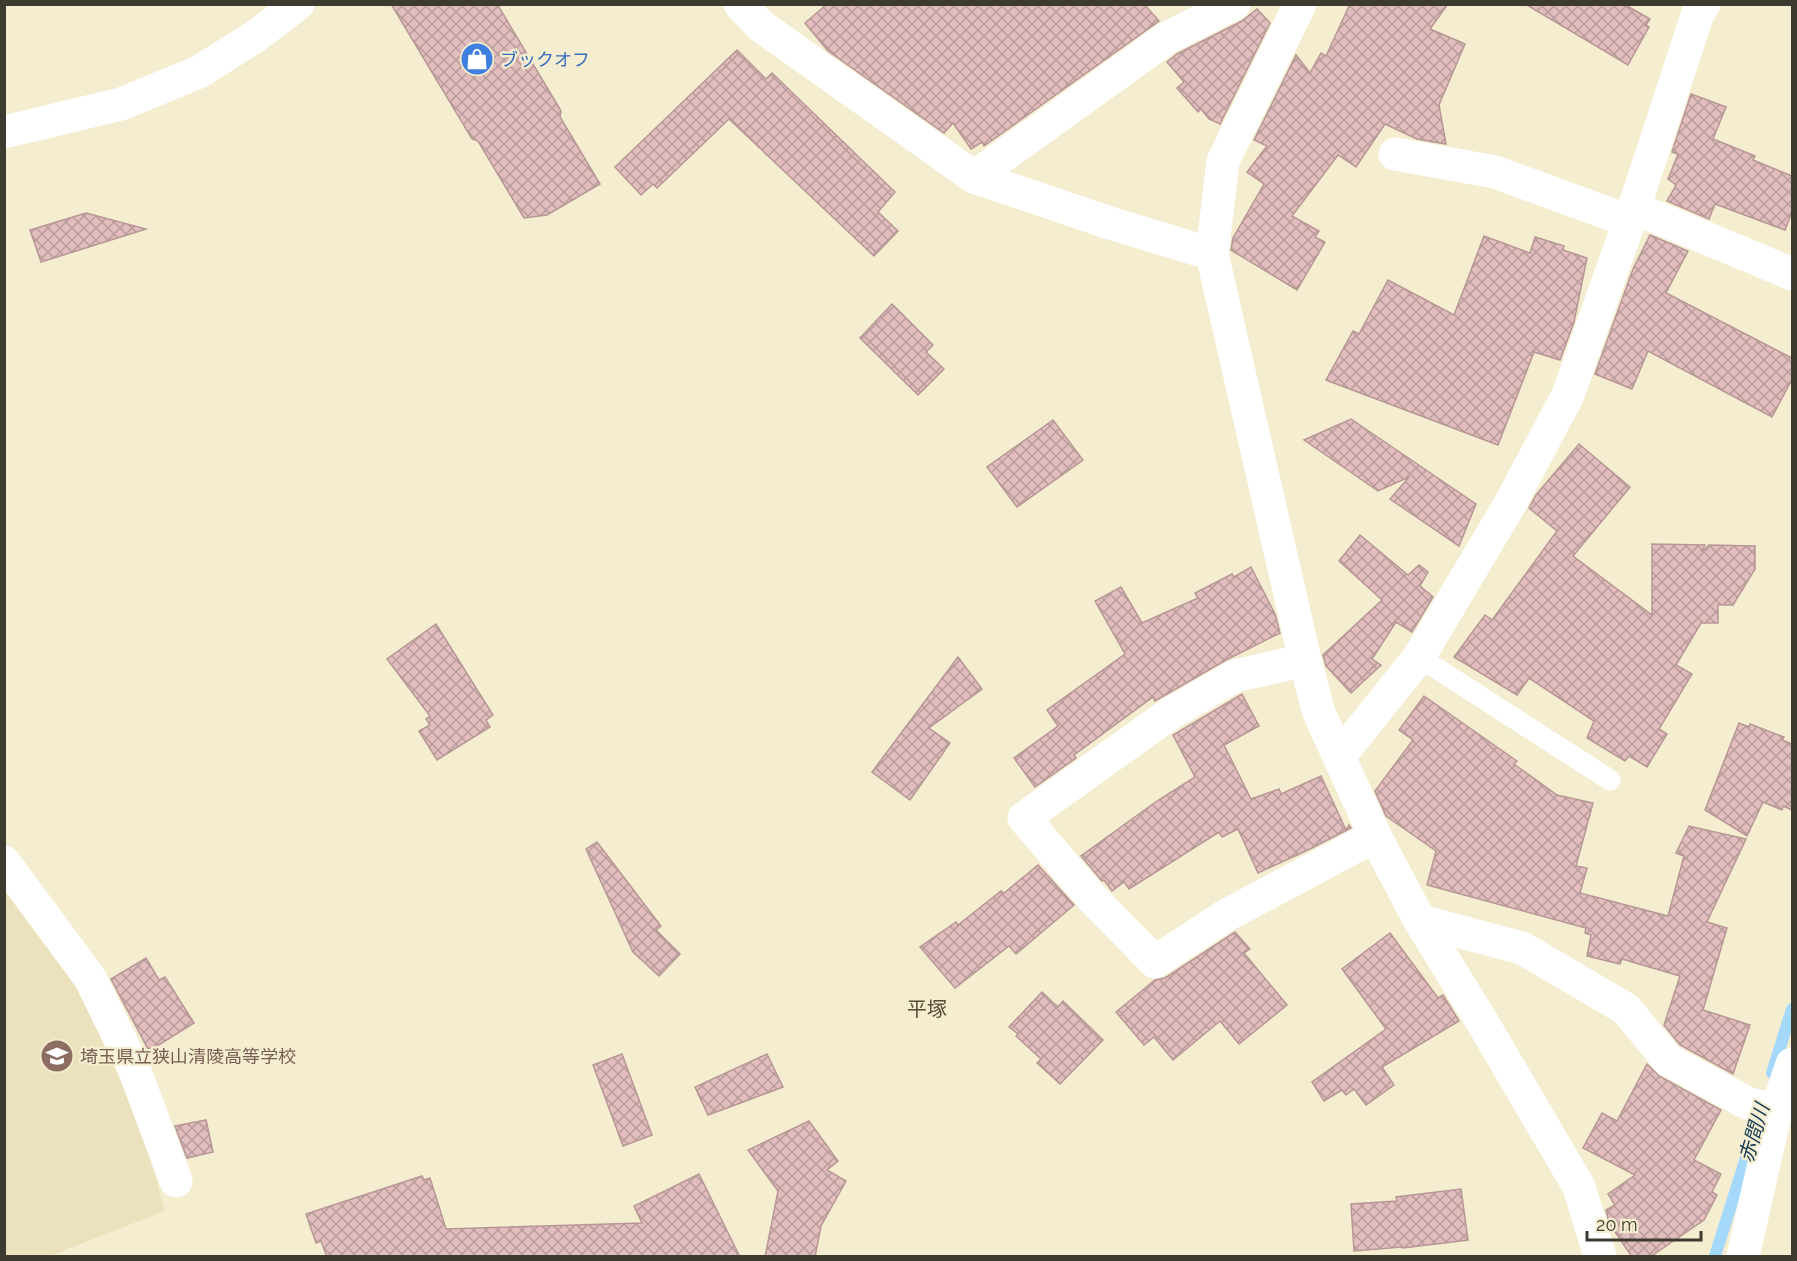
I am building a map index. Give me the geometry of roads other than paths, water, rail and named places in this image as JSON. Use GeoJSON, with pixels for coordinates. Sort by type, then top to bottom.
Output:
{"type":"FeatureCollection","features":[{"type":"Feature","properties":{"kind":"street"},"geometry":{"type":"LineString","coordinates":[[4,132],[121,104],[199,72],[256,36],[298,4]]}},
{"type":"Feature","properties":{"kind":"street"},"geometry":{"type":"LineString","coordinates":[[740,4],[761,26],[974,177],[1113,224],[1212,254]]}},
{"type":"Feature","properties":{"kind":"street"},"geometry":{"type":"LineString","coordinates":[[974,177],[1167,38],[1234,4]]}},
{"type":"Feature","properties":{"kind":"street"},"geometry":{"type":"LineString","coordinates":[[1300,4],[1223,161],[1212,254],[1305,660],[1319,713],[1375,836],[1420,921],[1579,1187],[1600,1257]]}},
{"type":"Feature","properties":{"kind":"street"},"geometry":{"type":"LineString","coordinates":[[1339,757],[1419,657],[1510,504],[1568,395],[1698,13],[1704,4]]}},
{"type":"Feature","properties":{"kind":"street"},"geometry":{"type":"LineString","coordinates":[[1395,154],[1495,172],[1631,214],[1792,274]]}},
{"type":"Feature","properties":{"kind":"street"},"geometry":{"type":"LineString","coordinates":[[1305,660],[1235,676],[1171,713],[1024,818],[1092,898],[1155,962],[1225,916],[1375,836]]}},
{"type":"Feature","properties":{"kind":"street"},"geometry":{"type":"LineString","coordinates":[[4,862],[90,978],[133,1066],[176,1181]]}},
{"type":"Feature","properties":{"kind":"street"},"geometry":{"type":"LineString","coordinates":[[1420,921],[1522,948],[1626,1009],[1668,1060],[1761,1107]]}},
{"type":"Feature","properties":{"kind":"street"},"geometry":{"type":"LineString","coordinates":[[1743,1257],[1761,1107],[1792,1064]]}},
{"type":"Feature","properties":{"kind":"lane"},"geometry":{"type":"LineString","coordinates":[[1419,657],[1610,780]]}},
{"type":"Feature","properties":{"kind":"waterway","name":"赤間川"},"geometry":{"type":"LineString","coordinates":[[1772,1073],[1792,1009]]}},
{"type":"Feature","properties":{"kind":"waterway","name":"赤間川"},"geometry":{"type":"LineString","coordinates":[[1715,1256],[1761,1110]]}},
{"type":"Feature","properties":{"kind":"place","name":"ブックオフ"},"geometry":{"type":"Point","coordinates":[477,59]}},
{"type":"Feature","properties":{"kind":"place","name":"埼玉県立狭山清陵高等学校"},"geometry":{"type":"Point","coordinates":[57,1056]}},
{"type":"Feature","properties":{"kind":"district","name":"平塚"},"geometry":{"type":"Point","coordinates":[927,1009]}}]}
